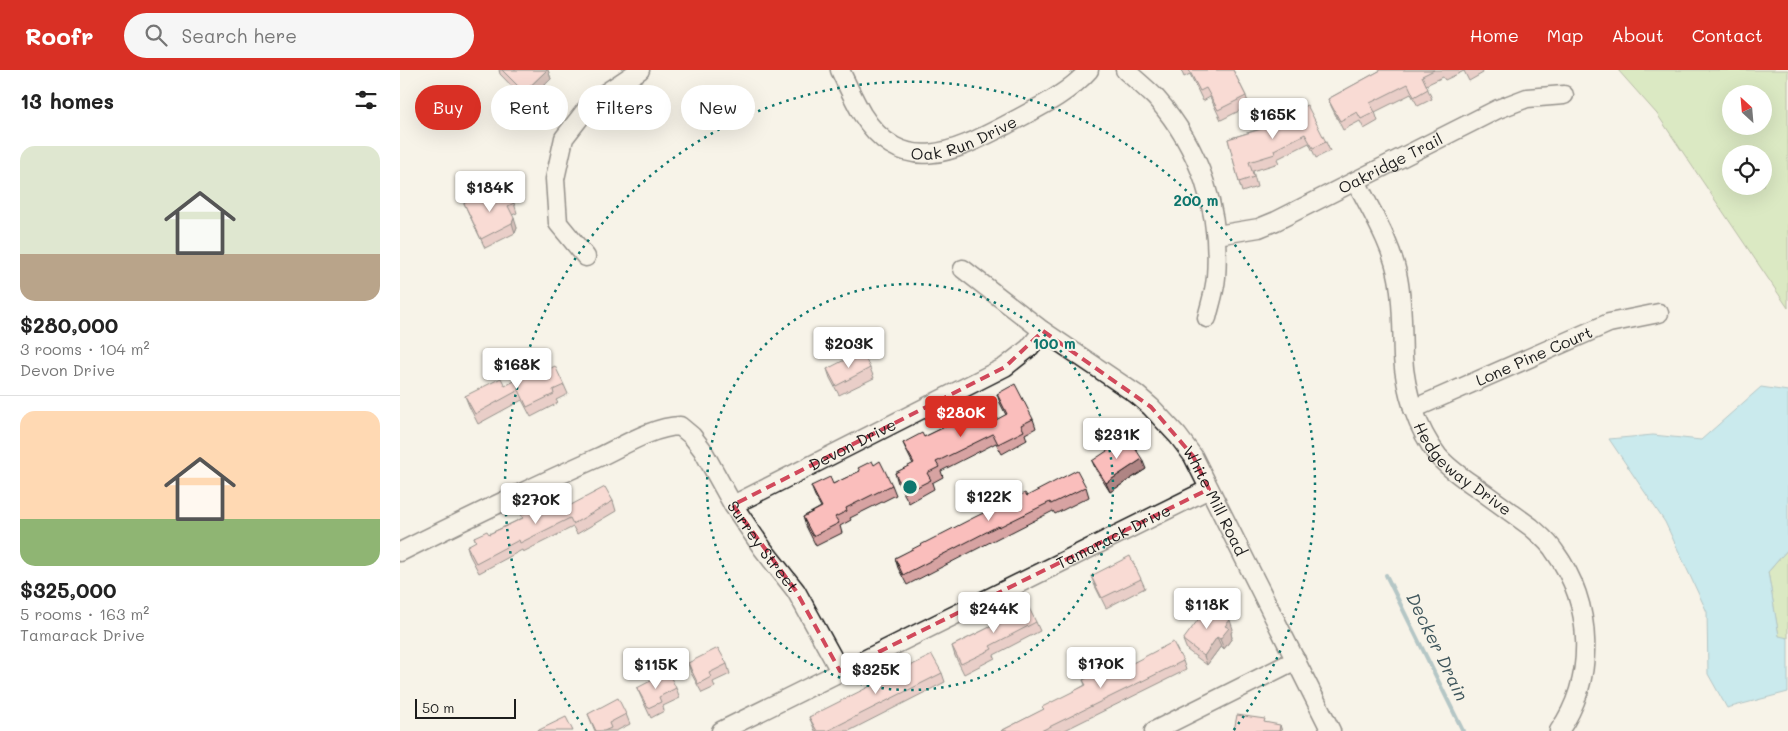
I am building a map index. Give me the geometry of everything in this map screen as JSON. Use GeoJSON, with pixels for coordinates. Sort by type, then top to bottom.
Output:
{"type":"FeatureCollection","features":[{"type":"Feature","properties":{"kind":"street"},"geometry":{"type":"LineString","coordinates":[[586,257],[558,224],[555,179],[564,138],[592,102],[640,70]]}},
{"type":"Feature","properties":{"kind":"street","name":"Oak Run Drive"},"geometry":{"type":"LineString","coordinates":[[840,70],[862,114],[872,128],[890,144],[906,152],[933,154],[960,147],[1054,99],[1089,70]]}},
{"type":"Feature","properties":{"kind":"street"},"geometry":{"type":"LineString","coordinates":[[1125,70],[1154,97],[1182,132],[1201,169],[1217,235],[1216,279],[1208,318]]}},
{"type":"Feature","properties":{"kind":"street","name":"Oakridge Trail"},"geometry":{"type":"LineString","coordinates":[[1217,235],[1259,228],[1276,222],[1498,109],[1526,98],[1564,96]]}},
{"type":"Feature","properties":{"kind":"street","name":"Hedgeway Drive"},"geometry":{"type":"LineString","coordinates":[[1356,181],[1386,244],[1398,276],[1406,379],[1413,409],[1426,436],[1437,455],[1452,470],[1531,527],[1555,551],[1567,570],[1575,590],[1582,611],[1586,634],[1586,654],[1577,698],[1569,717],[1559,731]]}},
{"type":"Feature","properties":{"kind":"street","name":"White Mill Road"},"geometry":{"type":"LineString","coordinates":[[963,269],[1042,331],[1121,383],[1151,407],[1178,436],[1193,456],[1331,731]]}},
{"type":"Feature","properties":{"kind":"street","name":"Lone Pine Court"},"geometry":{"type":"LineString","coordinates":[[1413,409],[1609,323],[1659,313]]}},
{"type":"Feature","properties":{"kind":"street","name":"Devon Drive"},"geometry":{"type":"LineString","coordinates":[[733,505],[1005,367],[1029,348],[1042,331]]}},
{"type":"Feature","properties":{"kind":"street","name":"Surrey Street"},"geometry":{"type":"LineString","coordinates":[[400,552],[554,477],[650,434],[680,426],[702,448],[733,505],[763,549],[796,591],[840,672]]}},
{"type":"Feature","properties":{"kind":"street","name":"Tamarack Drive"},"geometry":{"type":"LineString","coordinates":[[721,731],[1209,489]]}},
{"type":"Feature","properties":{"kind":"street"},"geometry":{"type":"LineString","coordinates":[[1154,731],[1296,660]]}},
{"type":"Feature","properties":{"kind":"highlighted area"},"geometry":{"type":"Polygon","coordinates":[[[1043,331],[1151,407],[1193,456],[1209,489],[840,671],[796,591],[733,505],[1005,367],[1043,331]]]}},
{"type":"Feature","properties":{"kind":"green space"},"geometry":{"type":"Polygon","coordinates":[[[1618,70],[1788,70],[1788,308],[1657,114],[1618,70]]]}},
{"type":"Feature","properties":{"kind":"green space"},"geometry":{"type":"Polygon","coordinates":[[[1788,549],[1788,638],[1779,637],[1768,572],[1788,549]]]}},
{"type":"Feature","properties":{"kind":"water"},"geometry":{"type":"Polygon","coordinates":[[[1761,387],[1788,391],[1788,549],[1768,572],[1779,636],[1788,638],[1788,692],[1727,708],[1708,674],[1707,612],[1665,522],[1609,439],[1653,435],[1701,440],[1761,387]]]}},
{"type":"Feature","properties":{"kind":"building"},"geometry":{"type":"Polygon","coordinates":[[[502,70],[547,70],[531,85],[517,85],[502,70]]]}},
{"type":"Feature","properties":{"kind":"building"},"geometry":{"type":"Polygon","coordinates":[[[1189,70],[1233,70],[1246,96],[1218,110],[1206,88],[1200,91],[1189,70]]]}},
{"type":"Feature","properties":{"kind":"building"},"geometry":{"type":"Polygon","coordinates":[[[1381,70],[1434,70],[1422,76],[1428,89],[1414,97],[1408,84],[1370,103],[1375,112],[1361,119],[1357,112],[1340,121],[1328,99],[1381,70]]]}},
{"type":"Feature","properties":{"kind":"building"},"geometry":{"type":"Polygon","coordinates":[[[1307,105],[1326,142],[1313,148],[1305,134],[1274,150],[1275,154],[1249,162],[1254,177],[1239,182],[1228,139],[1274,125],[1272,122],[1307,105]]]}},
{"type":"Feature","properties":{"kind":"building"},"geometry":{"type":"Polygon","coordinates":[[[506,189],[514,203],[508,206],[514,218],[512,223],[481,239],[464,203],[483,193],[486,199],[506,189]]]}},
{"type":"Feature","properties":{"kind":"building"},"geometry":{"type":"Polygon","coordinates":[[[862,351],[870,368],[836,386],[827,369],[862,351]]]}},
{"type":"Feature","properties":{"kind":"building"},"geometry":{"type":"Polygon","coordinates":[[[555,366],[564,385],[553,390],[554,394],[527,407],[519,390],[475,414],[465,396],[501,378],[505,386],[533,371],[535,376],[555,366]]]}},
{"type":"Feature","properties":{"kind":"building"},"geometry":{"type":"Polygon","coordinates":[[[1015,384],[1033,419],[1021,425],[1024,431],[998,444],[993,434],[936,462],[939,467],[927,473],[931,480],[905,493],[895,473],[914,463],[903,443],[922,433],[924,437],[953,423],[952,420],[965,413],[967,416],[974,413],[981,428],[1007,414],[997,394],[1015,384]]]}},
{"type":"Feature","properties":{"kind":"building"},"geometry":{"type":"Polygon","coordinates":[[[1128,437],[1142,459],[1106,483],[1092,461],[1128,437]]]}},
{"type":"Feature","properties":{"kind":"building"},"geometry":{"type":"Polygon","coordinates":[[[872,461],[874,465],[880,461],[892,485],[846,508],[847,511],[835,517],[839,523],[813,536],[803,517],[822,507],[811,486],[830,477],[833,484],[860,471],[858,468],[872,461]]]}},
{"type":"Feature","properties":{"kind":"building"},"geometry":{"type":"Polygon","coordinates":[[[1077,470],[1086,487],[998,526],[903,575],[895,558],[975,517],[1025,493],[1027,496],[1077,470]]]}},
{"type":"Feature","properties":{"kind":"building"},"geometry":{"type":"Polygon","coordinates":[[[605,487],[613,501],[573,524],[570,518],[520,543],[519,540],[476,563],[467,546],[476,541],[474,537],[487,531],[489,534],[500,529],[523,518],[521,515],[535,508],[537,511],[549,505],[554,514],[605,487]]]}},
{"type":"Feature","properties":{"kind":"building"},"geometry":{"type":"Polygon","coordinates":[[[1130,556],[1141,579],[1102,598],[1091,576],[1130,556]]]}},
{"type":"Feature","properties":{"kind":"building"},"geometry":{"type":"Polygon","coordinates":[[[1027,604],[1036,622],[990,646],[992,649],[961,664],[952,646],[998,623],[996,620],[1027,604]]]}},
{"type":"Feature","properties":{"kind":"building"},"geometry":{"type":"Polygon","coordinates":[[[1209,605],[1230,620],[1225,626],[1229,628],[1220,639],[1217,637],[1204,656],[1183,640],[1209,605]]]}},
{"type":"Feature","properties":{"kind":"building"},"geometry":{"type":"Polygon","coordinates":[[[1173,642],[1183,661],[1041,731],[1001,731],[1044,709],[1042,707],[1086,685],[1083,680],[1122,660],[1125,667],[1173,642]]]}},
{"type":"Feature","properties":{"kind":"building"},"geometry":{"type":"Polygon","coordinates":[[[718,648],[727,664],[709,673],[711,677],[698,684],[688,663],[718,648]]]}},
{"type":"Feature","properties":{"kind":"building"},"geometry":{"type":"Polygon","coordinates":[[[932,655],[942,673],[827,731],[817,731],[809,717],[932,655]]]}},
{"type":"Feature","properties":{"kind":"building"},"geometry":{"type":"Polygon","coordinates":[[[668,672],[676,688],[659,697],[661,702],[648,708],[637,688],[668,672]]]}},
{"type":"Feature","properties":{"kind":"building"},"geometry":{"type":"Polygon","coordinates":[[[618,698],[626,714],[609,723],[611,728],[604,731],[596,731],[588,714],[618,698]]]}},
{"type":"Feature","properties":{"kind":"building"},"geometry":{"type":"Polygon","coordinates":[[[1237,715],[1265,719],[1264,722],[1280,725],[1279,731],[1234,731],[1237,715]]]}},
{"type":"Feature","properties":{"kind":"building"},"geometry":{"type":"Polygon","coordinates":[[[566,717],[573,731],[537,731],[566,717]]]}},
{"type":"Feature","properties":{"kind":"waterway","name":"Decker Drain"},"geometry":{"type":"LineString","coordinates":[[1386,575],[1463,731]]}}]}
